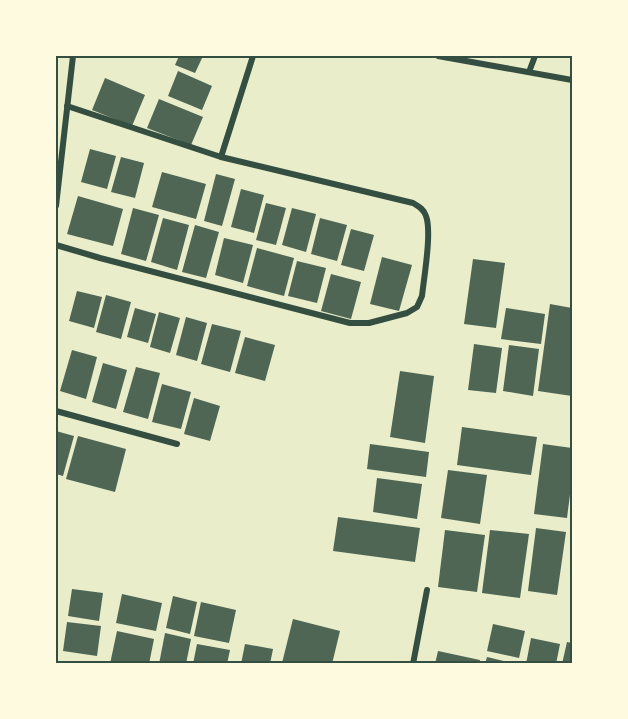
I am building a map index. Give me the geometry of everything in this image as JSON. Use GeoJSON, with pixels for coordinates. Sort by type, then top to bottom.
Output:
{"type":"FeatureCollection","features":[{"type":"Feature","properties":{"kind":"street"},"geometry":{"type":"LineString","coordinates":[[56,206],[73,56]]}},
{"type":"Feature","properties":{"kind":"street"},"geometry":{"type":"LineString","coordinates":[[221,157],[253,56]]}},
{"type":"Feature","properties":{"kind":"street"},"geometry":{"type":"LineString","coordinates":[[438,56],[573,80]]}},
{"type":"Feature","properties":{"kind":"street"},"geometry":{"type":"LineString","coordinates":[[529,72],[535,56]]}},
{"type":"Feature","properties":{"kind":"street"},"geometry":{"type":"LineString","coordinates":[[56,245],[350,323],[369,323],[407,313],[417,307],[422,296],[428,230],[426,215],[413,202],[221,157],[67,106]]}},
{"type":"Feature","properties":{"kind":"street"},"geometry":{"type":"LineString","coordinates":[[56,411],[177,444]]}},
{"type":"Feature","properties":{"kind":"street"},"geometry":{"type":"LineString","coordinates":[[412,663],[426,590]]}},
{"type":"Feature","properties":{"kind":"building"},"geometry":{"type":"Polygon","coordinates":[[[179,56],[203,56],[195,73],[175,65],[179,56]]]}},
{"type":"Feature","properties":{"kind":"building"},"geometry":{"type":"Polygon","coordinates":[[[178,71],[212,86],[202,110],[168,96],[178,71]]]}},
{"type":"Feature","properties":{"kind":"building"},"geometry":{"type":"Polygon","coordinates":[[[105,78],[145,95],[132,126],[92,110],[105,78]]]}},
{"type":"Feature","properties":{"kind":"building"},"geometry":{"type":"Polygon","coordinates":[[[159,99],[203,117],[191,145],[147,128],[159,99]]]}},
{"type":"Feature","properties":{"kind":"building"},"geometry":{"type":"Polygon","coordinates":[[[90,149],[116,156],[107,189],[81,182],[90,149]]]}},
{"type":"Feature","properties":{"kind":"building"},"geometry":{"type":"Polygon","coordinates":[[[121,157],[144,163],[135,198],[111,192],[121,157]]]}},
{"type":"Feature","properties":{"kind":"building"},"geometry":{"type":"Polygon","coordinates":[[[162,172],[206,184],[196,219],[152,207],[162,172]]]}},
{"type":"Feature","properties":{"kind":"building"},"geometry":{"type":"Polygon","coordinates":[[[216,174],[235,179],[222,226],[204,221],[216,174]]]}},
{"type":"Feature","properties":{"kind":"building"},"geometry":{"type":"Polygon","coordinates":[[[241,189],[264,195],[254,233],[231,227],[241,189]]]}},
{"type":"Feature","properties":{"kind":"building"},"geometry":{"type":"Polygon","coordinates":[[[78,196],[123,209],[113,246],[67,234],[78,196]]]}},
{"type":"Feature","properties":{"kind":"building"},"geometry":{"type":"Polygon","coordinates":[[[266,203],[286,208],[276,245],[256,240],[266,203]]]}},
{"type":"Feature","properties":{"kind":"building"},"geometry":{"type":"Polygon","coordinates":[[[133,208],[159,215],[146,261],[121,254],[133,208]]]}},
{"type":"Feature","properties":{"kind":"building"},"geometry":{"type":"Polygon","coordinates":[[[292,208],[316,214],[306,252],[282,245],[292,208]]]}},
{"type":"Feature","properties":{"kind":"building"},"geometry":{"type":"Polygon","coordinates":[[[163,218],[189,225],[177,270],[151,262],[163,218]]]}},
{"type":"Feature","properties":{"kind":"building"},"geometry":{"type":"Polygon","coordinates":[[[320,218],[347,225],[337,261],[311,254],[320,218]]]}},
{"type":"Feature","properties":{"kind":"building"},"geometry":{"type":"Polygon","coordinates":[[[195,225],[219,232],[206,278],[182,272],[195,225]]]}},
{"type":"Feature","properties":{"kind":"building"},"geometry":{"type":"Polygon","coordinates":[[[351,229],[374,235],[364,271],[341,265],[351,229]]]}},
{"type":"Feature","properties":{"kind":"building"},"geometry":{"type":"Polygon","coordinates":[[[224,238],[253,245],[243,283],[215,275],[224,238]]]}},
{"type":"Feature","properties":{"kind":"building"},"geometry":{"type":"Polygon","coordinates":[[[257,248],[294,258],[284,296],[247,286],[257,248]]]}},
{"type":"Feature","properties":{"kind":"building"},"geometry":{"type":"Polygon","coordinates":[[[382,257],[412,265],[399,311],[370,304],[382,257]]]}},
{"type":"Feature","properties":{"kind":"building"},"geometry":{"type":"Polygon","coordinates":[[[473,259],[505,263],[496,328],[464,324],[473,259]]]}},
{"type":"Feature","properties":{"kind":"building"},"geometry":{"type":"Polygon","coordinates":[[[297,261],[326,268],[317,303],[288,296],[297,261]]]}},
{"type":"Feature","properties":{"kind":"building"},"geometry":{"type":"Polygon","coordinates":[[[331,274],[361,282],[351,319],[321,311],[331,274]]]}},
{"type":"Feature","properties":{"kind":"building"},"geometry":{"type":"Polygon","coordinates":[[[77,291],[102,297],[94,328],[69,321],[77,291]]]}},
{"type":"Feature","properties":{"kind":"building"},"geometry":{"type":"Polygon","coordinates":[[[106,295],[131,302],[121,339],[96,332],[106,295]]]}},
{"type":"Feature","properties":{"kind":"building"},"geometry":{"type":"Polygon","coordinates":[[[550,304],[572,308],[572,396],[538,391],[550,304]]]}},
{"type":"Feature","properties":{"kind":"building"},"geometry":{"type":"Polygon","coordinates":[[[135,308],[156,314],[148,343],[127,337],[135,308]]]}},
{"type":"Feature","properties":{"kind":"building"},"geometry":{"type":"Polygon","coordinates":[[[506,308],[545,314],[541,344],[501,339],[506,308]]]}},
{"type":"Feature","properties":{"kind":"building"},"geometry":{"type":"Polygon","coordinates":[[[159,312],[180,318],[170,353],[150,347],[159,312]]]}},
{"type":"Feature","properties":{"kind":"building"},"geometry":{"type":"Polygon","coordinates":[[[186,317],[207,323],[197,361],[176,355],[186,317]]]}},
{"type":"Feature","properties":{"kind":"building"},"geometry":{"type":"Polygon","coordinates":[[[212,324],[241,331],[230,372],[201,364],[212,324]]]}},
{"type":"Feature","properties":{"kind":"building"},"geometry":{"type":"Polygon","coordinates":[[[245,337],[275,345],[265,381],[235,373],[245,337]]]}},
{"type":"Feature","properties":{"kind":"building"},"geometry":{"type":"Polygon","coordinates":[[[474,344],[502,348],[496,393],[468,390],[474,344]]]}},
{"type":"Feature","properties":{"kind":"building"},"geometry":{"type":"Polygon","coordinates":[[[509,345],[539,349],[533,396],[503,391],[509,345]]]}},
{"type":"Feature","properties":{"kind":"building"},"geometry":{"type":"Polygon","coordinates":[[[72,350],[97,357],[86,399],[60,391],[72,350]]]}},
{"type":"Feature","properties":{"kind":"building"},"geometry":{"type":"Polygon","coordinates":[[[103,363],[127,370],[116,409],[92,402],[103,363]]]}},
{"type":"Feature","properties":{"kind":"building"},"geometry":{"type":"Polygon","coordinates":[[[136,367],[160,373],[148,419],[123,412],[136,367]]]}},
{"type":"Feature","properties":{"kind":"building"},"geometry":{"type":"Polygon","coordinates":[[[400,371],[434,376],[425,443],[390,437],[400,371]]]}},
{"type":"Feature","properties":{"kind":"building"},"geometry":{"type":"Polygon","coordinates":[[[162,384],[191,392],[181,429],[152,422],[162,384]]]}},
{"type":"Feature","properties":{"kind":"building"},"geometry":{"type":"Polygon","coordinates":[[[194,398],[220,406],[210,441],[184,434],[194,398]]]}},
{"type":"Feature","properties":{"kind":"building"},"geometry":{"type":"Polygon","coordinates":[[[462,427],[537,437],[531,475],[457,465],[462,427]]]}},
{"type":"Feature","properties":{"kind":"building"},"geometry":{"type":"Polygon","coordinates":[[[56,431],[74,436],[63,476],[56,474],[56,431]]]}},
{"type":"Feature","properties":{"kind":"building"},"geometry":{"type":"Polygon","coordinates":[[[78,436],[126,449],[115,492],[66,479],[78,436]]]}},
{"type":"Feature","properties":{"kind":"building"},"geometry":{"type":"Polygon","coordinates":[[[370,444],[429,452],[426,477],[367,469],[370,444]]]}},
{"type":"Feature","properties":{"kind":"building"},"geometry":{"type":"Polygon","coordinates":[[[543,444],[572,448],[572,479],[567,518],[534,514],[543,444]]]}},
{"type":"Feature","properties":{"kind":"building"},"geometry":{"type":"Polygon","coordinates":[[[448,470],[487,475],[480,524],[441,518],[448,470]]]}},
{"type":"Feature","properties":{"kind":"building"},"geometry":{"type":"Polygon","coordinates":[[[377,478],[422,484],[417,519],[373,512],[377,478]]]}},
{"type":"Feature","properties":{"kind":"building"},"geometry":{"type":"Polygon","coordinates":[[[338,517],[420,528],[415,562],[333,551],[338,517]]]}},
{"type":"Feature","properties":{"kind":"building"},"geometry":{"type":"Polygon","coordinates":[[[536,528],[566,532],[557,595],[528,591],[536,528]]]}},
{"type":"Feature","properties":{"kind":"building"},"geometry":{"type":"Polygon","coordinates":[[[445,530],[485,535],[477,592],[438,587],[445,530]]]}},
{"type":"Feature","properties":{"kind":"building"},"geometry":{"type":"Polygon","coordinates":[[[490,530],[529,534],[520,598],[482,593],[490,530]]]}},
{"type":"Feature","properties":{"kind":"building"},"geometry":{"type":"Polygon","coordinates":[[[72,589],[103,593],[99,621],[68,616],[72,589]]]}},
{"type":"Feature","properties":{"kind":"building"},"geometry":{"type":"Polygon","coordinates":[[[122,594],[162,603],[156,631],[116,623],[122,594]]]}},
{"type":"Feature","properties":{"kind":"building"},"geometry":{"type":"Polygon","coordinates":[[[173,596],[197,602],[190,634],[166,628],[173,596]]]}},
{"type":"Feature","properties":{"kind":"building"},"geometry":{"type":"Polygon","coordinates":[[[201,602],[236,610],[229,643],[194,636],[201,602]]]}},
{"type":"Feature","properties":{"kind":"building"},"geometry":{"type":"Polygon","coordinates":[[[293,619],[340,631],[332,664],[282,663],[293,619]]]}},
{"type":"Feature","properties":{"kind":"building"},"geometry":{"type":"Polygon","coordinates":[[[67,622],[101,626],[97,656],[63,651],[67,622]]]}},
{"type":"Feature","properties":{"kind":"building"},"geometry":{"type":"Polygon","coordinates":[[[493,624],[525,631],[519,658],[487,651],[493,624]]]}},
{"type":"Feature","properties":{"kind":"building"},"geometry":{"type":"Polygon","coordinates":[[[117,631],[154,639],[149,664],[110,664],[117,631]]]}},
{"type":"Feature","properties":{"kind":"building"},"geometry":{"type":"Polygon","coordinates":[[[165,633],[191,639],[186,664],[159,664],[165,633]]]}},
{"type":"Feature","properties":{"kind":"building"},"geometry":{"type":"Polygon","coordinates":[[[531,638],[560,644],[556,664],[526,664],[531,638]]]}},
{"type":"Feature","properties":{"kind":"building"},"geometry":{"type":"Polygon","coordinates":[[[567,642],[572,643],[572,664],[562,664],[567,642]]]}},
{"type":"Feature","properties":{"kind":"building"},"geometry":{"type":"Polygon","coordinates":[[[197,644],[230,650],[227,664],[193,664],[197,644]]]}},
{"type":"Feature","properties":{"kind":"building"},"geometry":{"type":"Polygon","coordinates":[[[245,644],[273,649],[270,664],[241,664],[245,644]]]}},
{"type":"Feature","properties":{"kind":"building"},"geometry":{"type":"Polygon","coordinates":[[[438,651],[480,660],[479,664],[435,664],[438,651]]]}},
{"type":"Feature","properties":{"kind":"building"},"geometry":{"type":"Polygon","coordinates":[[[487,657],[512,663],[512,664],[485,664],[487,657]]]}}]}
